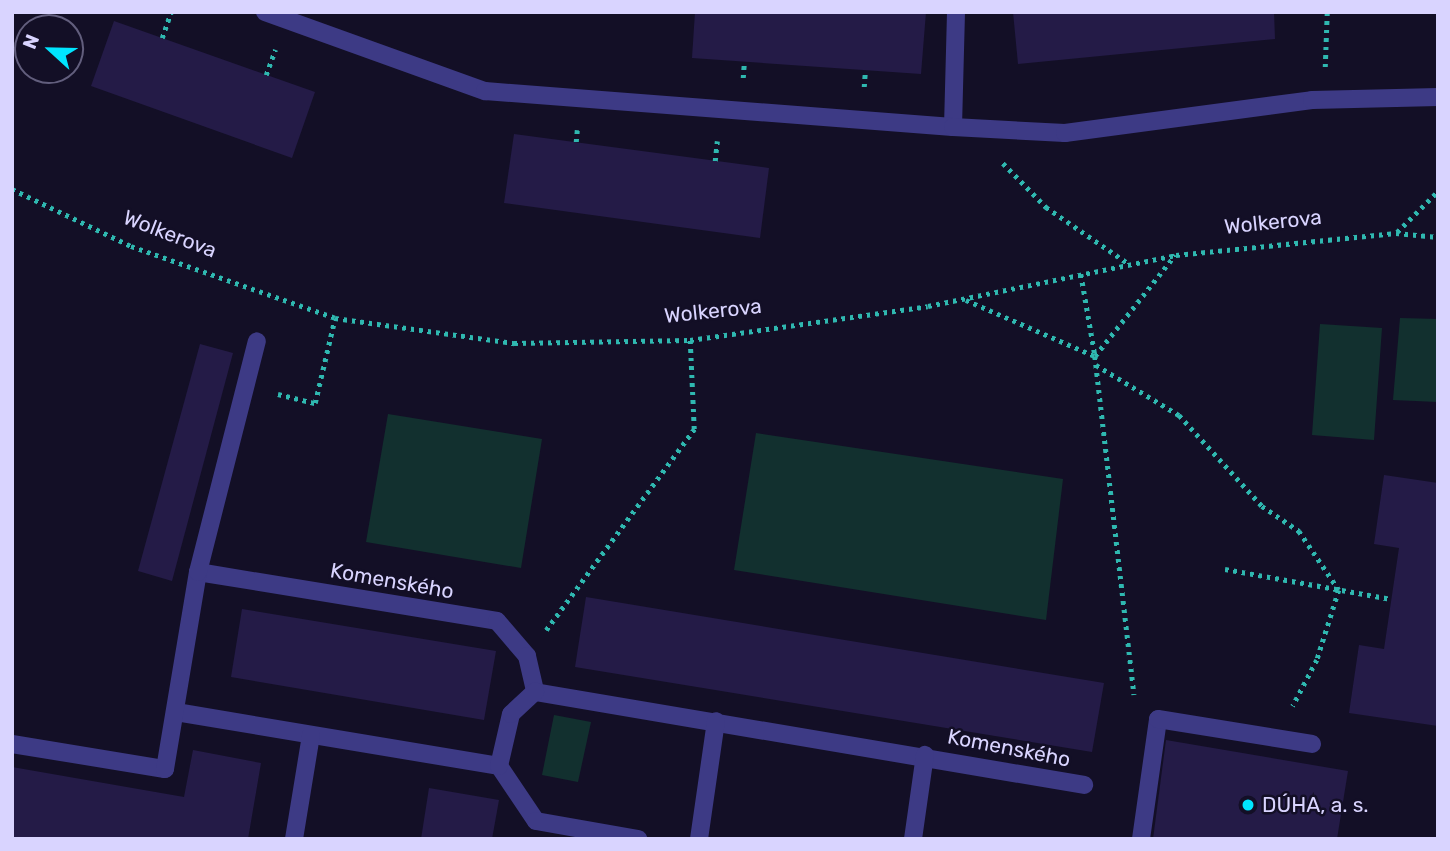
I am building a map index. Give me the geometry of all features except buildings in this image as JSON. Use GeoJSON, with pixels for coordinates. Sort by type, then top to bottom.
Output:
{"type":"FeatureCollection","features":[{"type":"Feature","properties":{"kind":"street"},"geometry":{"type":"LineString","coordinates":[[265,12],[485,91],[953,127],[1065,133],[1312,100],[1438,97]]}},
{"type":"Feature","properties":{"kind":"street"},"geometry":{"type":"LineString","coordinates":[[953,127],[956,12]]}},
{"type":"Feature","properties":{"kind":"street"},"geometry":{"type":"LineString","coordinates":[[12,744],[165,769],[198,572],[257,341]]}},
{"type":"Feature","properties":{"kind":"street","name":"Komenského"},"geometry":{"type":"LineString","coordinates":[[198,572],[496,621],[527,656],[535,692],[925,755],[1084,785]]}},
{"type":"Feature","properties":{"kind":"street"},"geometry":{"type":"LineString","coordinates":[[499,766],[511,714],[535,692]]}},
{"type":"Feature","properties":{"kind":"street"},"geometry":{"type":"LineString","coordinates":[[176,712],[499,766],[536,821],[638,839]]}},
{"type":"Feature","properties":{"kind":"street"},"geometry":{"type":"LineString","coordinates":[[1141,839],[1158,719],[1312,744]]}},
{"type":"Feature","properties":{"kind":"street"},"geometry":{"type":"LineString","coordinates":[[699,839],[716,721]]}},
{"type":"Feature","properties":{"kind":"street"},"geometry":{"type":"LineString","coordinates":[[293,839],[312,735]]}},
{"type":"Feature","properties":{"kind":"street","name":"Komenského"},"geometry":{"type":"LineString","coordinates":[[913,839],[925,755]]}},
{"type":"Feature","properties":{"kind":"path"},"geometry":{"type":"LineString","coordinates":[[162,38],[171,12]]}},
{"type":"Feature","properties":{"kind":"path"},"geometry":{"type":"LineString","coordinates":[[1326,32],[1327,12]]}},
{"type":"Feature","properties":{"kind":"path","name":"Wolkerova"},"geometry":{"type":"LineString","coordinates":[[12,189],[131,246],[335,318],[514,343],[690,340],[965,299],[1175,255],[1396,233],[1438,237]]}},
{"type":"Feature","properties":{"kind":"path"},"geometry":{"type":"LineString","coordinates":[[1396,233],[1438,191]]}},
{"type":"Feature","properties":{"kind":"path"},"geometry":{"type":"LineString","coordinates":[[1046,207],[1129,264]]}},
{"type":"Feature","properties":{"kind":"path"},"geometry":{"type":"LineString","coordinates":[[1095,356],[1175,255]]}},
{"type":"Feature","properties":{"kind":"path"},"geometry":{"type":"LineString","coordinates":[[1081,274],[1095,356],[1136,704]]}},
{"type":"Feature","properties":{"kind":"path"},"geometry":{"type":"LineString","coordinates":[[965,299],[1095,356]]}},
{"type":"Feature","properties":{"kind":"path"},"geometry":{"type":"LineString","coordinates":[[245,387],[315,403],[335,318]]}},
{"type":"Feature","properties":{"kind":"path"},"geometry":{"type":"LineString","coordinates":[[527,656],[694,429],[690,340]]}},
{"type":"Feature","properties":{"kind":"path"},"geometry":{"type":"LineString","coordinates":[[1096,365],[1179,415],[1262,506],[1299,531],[1339,590]]}},
{"type":"Feature","properties":{"kind":"path"},"geometry":{"type":"LineString","coordinates":[[1225,569],[1391,599]]}},
{"type":"Feature","properties":{"kind":"path"},"geometry":{"type":"LineString","coordinates":[[1268,737],[1286,719],[1317,660],[1339,590]]}},
{"type":"Feature","properties":{"kind":"green space"},"geometry":{"type":"Polygon","coordinates":[[[1400,318],[1438,319],[1438,402],[1393,400],[1400,318]]]}},
{"type":"Feature","properties":{"kind":"green space"},"geometry":{"type":"Polygon","coordinates":[[[1320,324],[1382,328],[1374,440],[1312,435],[1320,324]]]}},
{"type":"Feature","properties":{"kind":"green space"},"geometry":{"type":"Polygon","coordinates":[[[388,414],[542,439],[521,568],[366,542],[388,414]]]}},
{"type":"Feature","properties":{"kind":"green space"},"geometry":{"type":"Polygon","coordinates":[[[756,433],[1063,479],[1046,620],[734,570],[756,433]]]}},
{"type":"Feature","properties":{"kind":"green space"},"geometry":{"type":"Polygon","coordinates":[[[554,715],[591,722],[578,782],[542,775],[554,715]]]}},
{"type":"Feature","properties":{"kind":"place","name":"DÚHA, a. s."},"geometry":{"type":"Point","coordinates":[1248,805]}}]}
